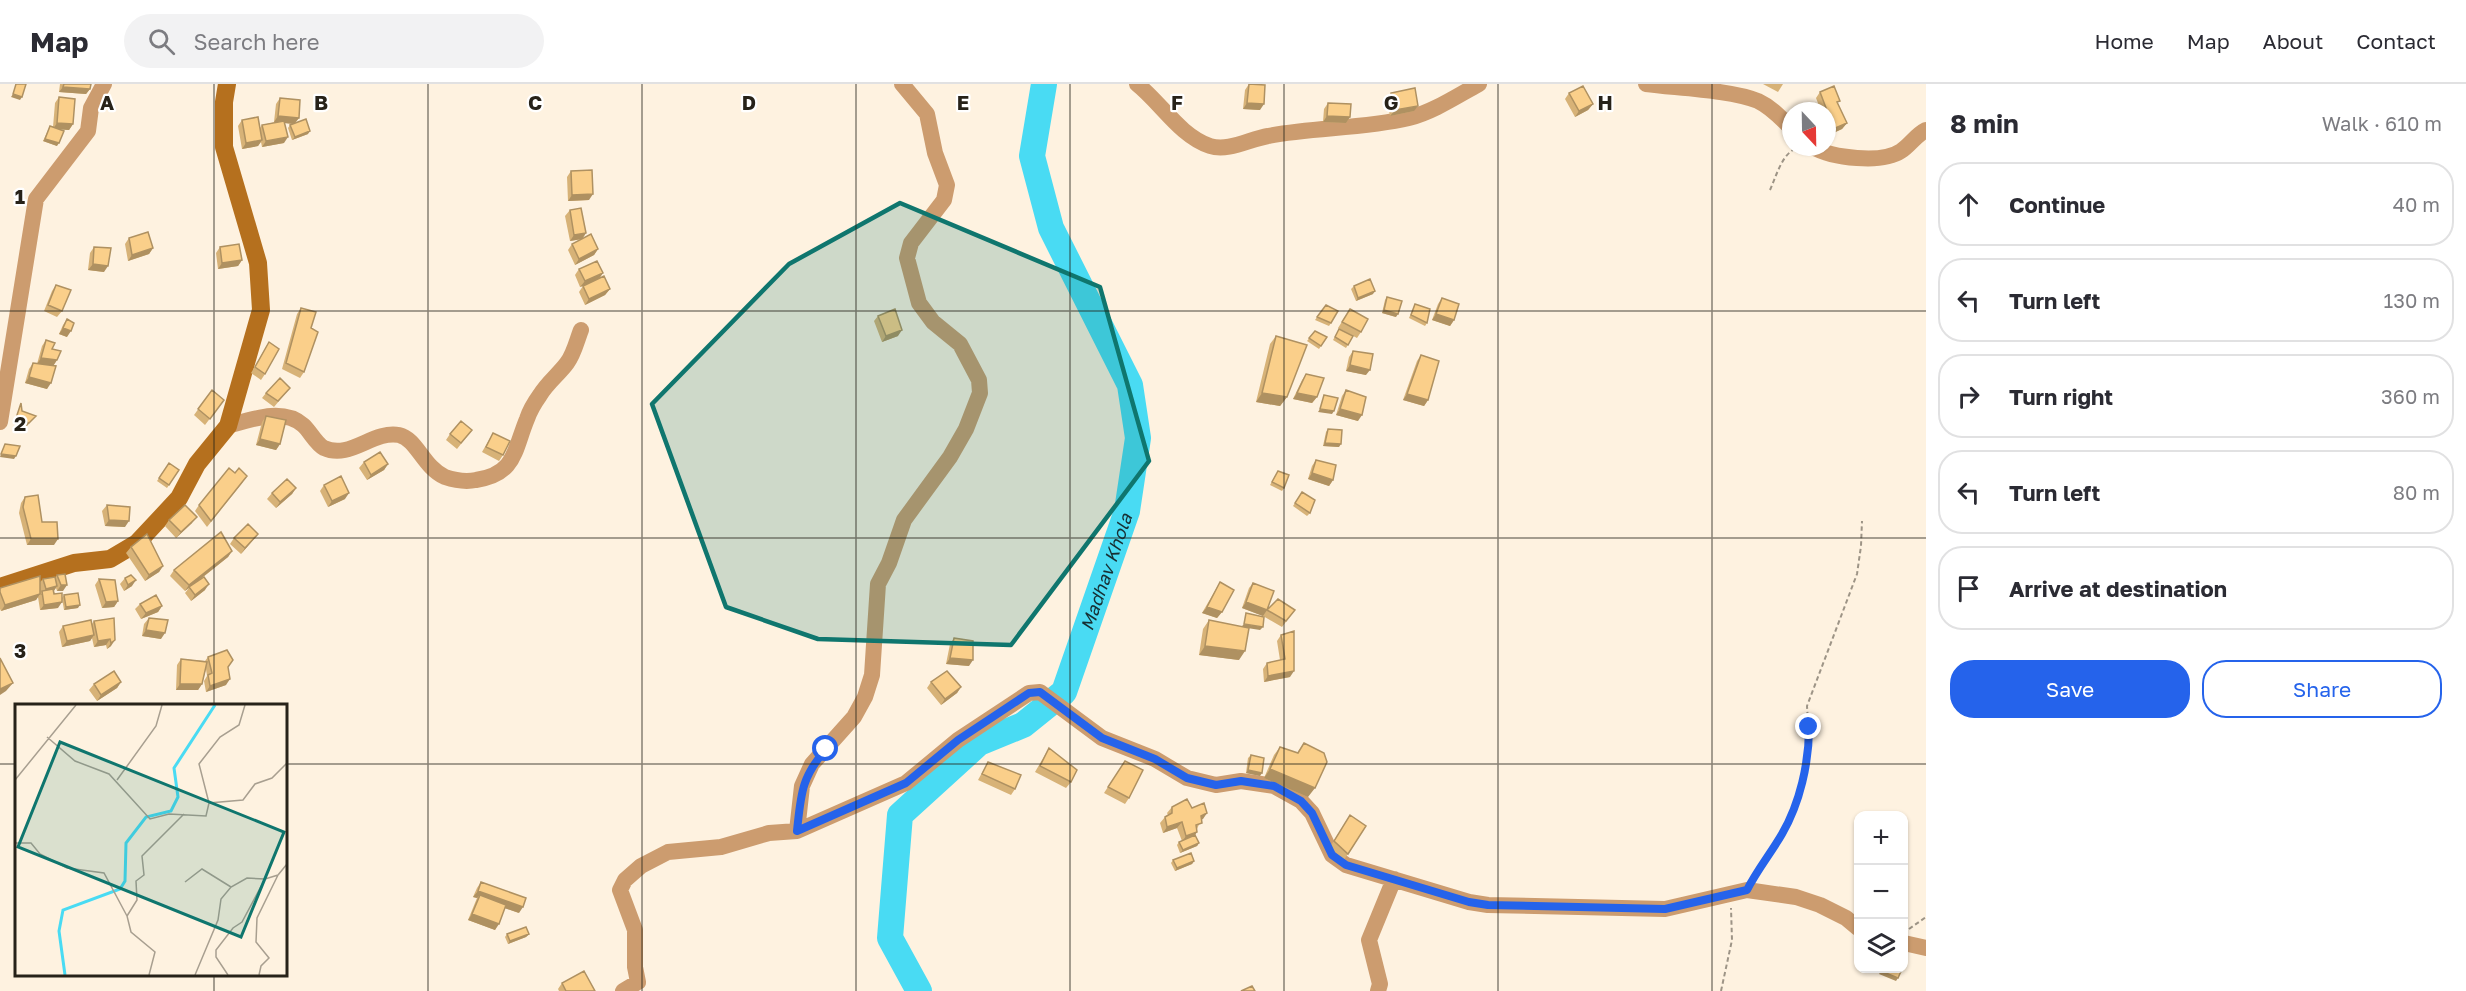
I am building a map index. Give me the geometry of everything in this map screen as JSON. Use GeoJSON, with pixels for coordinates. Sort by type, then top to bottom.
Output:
{"type":"FeatureCollection","features":[{"type":"Feature","properties":{"kind":"street"},"geometry":{"type":"LineString","coordinates":[[0,422],[36,199],[88,131],[92,108],[104,84]]}},
{"type":"Feature","properties":{"kind":"street"},"geometry":{"type":"LineString","coordinates":[[0,587],[74,563],[110,559],[137,543],[179,498],[197,464],[228,426],[261,310],[258,263],[224,147],[227,84]]}},
{"type":"Feature","properties":{"kind":"street"},"geometry":{"type":"LineString","coordinates":[[797,831],[802,786],[812,765],[854,717],[865,697],[872,675],[878,584],[889,563],[904,520],[950,457],[966,429],[980,393],[980,380],[960,344],[933,322],[918,303],[907,258],[911,243],[944,200],[947,185],[935,153],[927,114],[902,84]]}},
{"type":"Feature","properties":{"kind":"street"},"geometry":{"type":"LineString","coordinates":[[1137,84],[1180,127],[1198,141],[1212,147],[1227,147],[1269,136],[1350,128],[1411,117],[1479,84]]}},
{"type":"Feature","properties":{"kind":"street"},"geometry":{"type":"LineString","coordinates":[[1646,84],[1741,96],[1758,101],[1782,119]]}},
{"type":"Feature","properties":{"kind":"street"},"geometry":{"type":"LineString","coordinates":[[1836,155],[1882,158],[1900,151],[1926,130]]}},
{"type":"Feature","properties":{"kind":"street"},"geometry":{"type":"LineString","coordinates":[[228,426],[263,417],[279,416],[301,423],[323,448],[341,452],[383,436],[397,435],[409,438],[428,466],[445,477],[468,481],[493,478],[509,464],[519,446],[527,418],[542,391],[568,362],[581,330]]}},
{"type":"Feature","properties":{"kind":"street"},"geometry":{"type":"LineString","coordinates":[[623,991],[639,987],[635,967],[635,930],[620,890],[625,880],[641,866],[668,852],[721,847],[769,833],[797,831],[906,783],[958,740],[1029,693],[1040,692],[1102,738],[1155,759],[1187,778],[1216,785],[1241,781],[1274,786],[1301,801],[1312,813],[1332,855],[1346,865],[1469,902],[1488,905],[1665,909],[1747,890],[1796,897],[1821,905],[1854,925]]}},
{"type":"Feature","properties":{"kind":"street"},"geometry":{"type":"LineString","coordinates":[[1378,991],[1380,984],[1370,954],[1369,940],[1394,879]]}},
{"type":"Feature","properties":{"kind":"street"},"geometry":{"type":"LineString","coordinates":[[1908,944],[1926,948]]}},
{"type":"Feature","properties":{"kind":"path"},"geometry":{"type":"LineString","coordinates":[[1770,190],[1786,156]]}},
{"type":"Feature","properties":{"kind":"path"},"geometry":{"type":"LineString","coordinates":[[1747,890],[1757,869],[1781,836],[1801,786],[1809,739],[1807,705],[1857,574],[1862,521]]}},
{"type":"Feature","properties":{"kind":"path"},"geometry":{"type":"LineString","coordinates":[[1721,991],[1732,940],[1730,893]]}},
{"type":"Feature","properties":{"kind":"path"},"geometry":{"type":"LineString","coordinates":[[1908,929],[1926,917]]}},
{"type":"Feature","properties":{"kind":"highlighted area"},"geometry":{"type":"Polygon","coordinates":[[[900,203],[1100,287],[1149,461],[1011,645],[818,639],[726,607],[652,404],[789,264],[900,203]]]}},
{"type":"Feature","properties":{"kind":"building"},"geometry":{"type":"Polygon","coordinates":[[[16,84],[26,84],[22,97],[13,94],[16,84]]]}},
{"type":"Feature","properties":{"kind":"building"},"geometry":{"type":"Polygon","coordinates":[[[64,84],[91,84],[90,89],[63,87],[64,84]]]}},
{"type":"Feature","properties":{"kind":"building"},"geometry":{"type":"Polygon","coordinates":[[[1249,84],[1265,85],[1264,104],[1247,103],[1249,84]]]}},
{"type":"Feature","properties":{"kind":"building"},"geometry":{"type":"Polygon","coordinates":[[[1583,86],[1593,104],[1579,111],[1569,93],[1583,86]]]}},
{"type":"Feature","properties":{"kind":"building"},"geometry":{"type":"Polygon","coordinates":[[[1834,86],[1840,101],[1837,102],[1847,123],[1836,128],[1836,102],[1824,102],[1820,92],[1834,86]]]}},
{"type":"Feature","properties":{"kind":"building"},"geometry":{"type":"Polygon","coordinates":[[[1415,88],[1418,106],[1395,110],[1391,93],[1415,88]]]}},
{"type":"Feature","properties":{"kind":"building"},"geometry":{"type":"Polygon","coordinates":[[[59,97],[75,99],[73,124],[57,123],[59,97]]]}},
{"type":"Feature","properties":{"kind":"building"},"geometry":{"type":"Polygon","coordinates":[[[280,98],[300,100],[299,118],[278,116],[280,98]]]}},
{"type":"Feature","properties":{"kind":"building"},"geometry":{"type":"Polygon","coordinates":[[[1328,103],[1351,104],[1350,117],[1327,116],[1328,103]]]}},
{"type":"Feature","properties":{"kind":"building"},"geometry":{"type":"Polygon","coordinates":[[[258,117],[262,140],[246,143],[242,120],[258,117]]]}},
{"type":"Feature","properties":{"kind":"building"},"geometry":{"type":"Polygon","coordinates":[[[306,119],[310,131],[295,137],[290,125],[306,119]]]}},
{"type":"Feature","properties":{"kind":"building"},"geometry":{"type":"Polygon","coordinates":[[[284,121],[288,137],[266,141],[262,125],[284,121]]]}},
{"type":"Feature","properties":{"kind":"building"},"geometry":{"type":"Polygon","coordinates":[[[50,126],[64,131],[59,143],[45,139],[50,126]]]}},
{"type":"Feature","properties":{"kind":"building"},"geometry":{"type":"Polygon","coordinates":[[[592,170],[593,194],[572,195],[571,171],[592,170]]]}},
{"type":"Feature","properties":{"kind":"building"},"geometry":{"type":"Polygon","coordinates":[[[581,208],[586,233],[574,235],[570,210],[581,208]]]}},
{"type":"Feature","properties":{"kind":"building"},"geometry":{"type":"Polygon","coordinates":[[[148,232],[153,248],[132,255],[129,238],[148,232]]]}},
{"type":"Feature","properties":{"kind":"building"},"geometry":{"type":"Polygon","coordinates":[[[591,234],[598,249],[579,259],[572,244],[591,234]]]}},
{"type":"Feature","properties":{"kind":"building"},"geometry":{"type":"Polygon","coordinates":[[[239,244],[242,260],[222,263],[220,247],[239,244]]]}},
{"type":"Feature","properties":{"kind":"building"},"geometry":{"type":"Polygon","coordinates":[[[94,247],[111,248],[108,266],[93,264],[94,247]]]}},
{"type":"Feature","properties":{"kind":"building"},"geometry":{"type":"Polygon","coordinates":[[[597,261],[603,273],[585,281],[579,269],[597,261]]]}},
{"type":"Feature","properties":{"kind":"building"},"geometry":{"type":"Polygon","coordinates":[[[604,276],[610,289],[589,299],[583,286],[604,276]]]}},
{"type":"Feature","properties":{"kind":"building"},"geometry":{"type":"Polygon","coordinates":[[[1370,279],[1375,291],[1358,298],[1354,286],[1370,279]]]}},
{"type":"Feature","properties":{"kind":"building"},"geometry":{"type":"Polygon","coordinates":[[[56,285],[71,290],[62,311],[48,305],[56,285]]]}},
{"type":"Feature","properties":{"kind":"building"},"geometry":{"type":"Polygon","coordinates":[[[1387,297],[1402,301],[1398,314],[1384,310],[1387,297]]]}},
{"type":"Feature","properties":{"kind":"building"},"geometry":{"type":"Polygon","coordinates":[[[1442,298],[1459,304],[1454,320],[1436,314],[1442,298]]]}},
{"type":"Feature","properties":{"kind":"building"},"geometry":{"type":"Polygon","coordinates":[[[1415,304],[1430,309],[1427,323],[1411,315],[1415,304]]]}},
{"type":"Feature","properties":{"kind":"building"},"geometry":{"type":"Polygon","coordinates":[[[1326,305],[1338,311],[1331,323],[1317,317],[1326,305]]]}},
{"type":"Feature","properties":{"kind":"building"},"geometry":{"type":"Polygon","coordinates":[[[301,308],[316,312],[311,328],[318,332],[304,372],[286,363],[301,308]]]}},
{"type":"Feature","properties":{"kind":"building"},"geometry":{"type":"Polygon","coordinates":[[[895,309],[902,330],[886,336],[878,316],[895,309]]]}},
{"type":"Feature","properties":{"kind":"building"},"geometry":{"type":"Polygon","coordinates":[[[1350,309],[1368,319],[1361,332],[1342,322],[1350,309]]]}},
{"type":"Feature","properties":{"kind":"building"},"geometry":{"type":"Polygon","coordinates":[[[67,319],[74,323],[71,331],[63,328],[67,319]]]}},
{"type":"Feature","properties":{"kind":"building"},"geometry":{"type":"Polygon","coordinates":[[[1339,329],[1353,336],[1348,345],[1335,337],[1339,329]]]}},
{"type":"Feature","properties":{"kind":"building"},"geometry":{"type":"Polygon","coordinates":[[[1315,331],[1327,337],[1321,346],[1309,338],[1315,331]]]}},
{"type":"Feature","properties":{"kind":"building"},"geometry":{"type":"Polygon","coordinates":[[[1276,336],[1307,345],[1287,397],[1262,393],[1276,336]]]}},
{"type":"Feature","properties":{"kind":"building"},"geometry":{"type":"Polygon","coordinates":[[[46,340],[55,343],[52,349],[61,351],[57,360],[41,358],[46,340]]]}},
{"type":"Feature","properties":{"kind":"building"},"geometry":{"type":"Polygon","coordinates":[[[269,342],[279,349],[265,374],[255,367],[269,342]]]}},
{"type":"Feature","properties":{"kind":"building"},"geometry":{"type":"Polygon","coordinates":[[[1353,351],[1373,354],[1370,370],[1350,365],[1353,351]]]}},
{"type":"Feature","properties":{"kind":"building"},"geometry":{"type":"Polygon","coordinates":[[[1421,355],[1439,361],[1428,400],[1407,394],[1421,355]]]}},
{"type":"Feature","properties":{"kind":"building"},"geometry":{"type":"Polygon","coordinates":[[[33,363],[56,366],[51,383],[29,377],[33,363]]]}},
{"type":"Feature","properties":{"kind":"building"},"geometry":{"type":"Polygon","coordinates":[[[1306,374],[1324,378],[1317,397],[1297,393],[1306,374]]]}},
{"type":"Feature","properties":{"kind":"building"},"geometry":{"type":"Polygon","coordinates":[[[280,378],[290,388],[278,401],[266,393],[280,378]]]}},
{"type":"Feature","properties":{"kind":"building"},"geometry":{"type":"Polygon","coordinates":[[[212,390],[224,400],[210,419],[198,409],[212,390]]]}},
{"type":"Feature","properties":{"kind":"building"},"geometry":{"type":"Polygon","coordinates":[[[1346,390],[1366,397],[1362,415],[1340,409],[1346,390]]]}},
{"type":"Feature","properties":{"kind":"building"},"geometry":{"type":"Polygon","coordinates":[[[1324,395],[1338,398],[1334,411],[1320,409],[1324,395]]]}},
{"type":"Feature","properties":{"kind":"building"},"geometry":{"type":"Polygon","coordinates":[[[21,403],[22,411],[36,416],[29,423],[16,418],[21,403]]]}},
{"type":"Feature","properties":{"kind":"building"},"geometry":{"type":"Polygon","coordinates":[[[266,416],[286,420],[280,444],[260,439],[266,416]]]}},
{"type":"Feature","properties":{"kind":"building"},"geometry":{"type":"Polygon","coordinates":[[[461,421],[472,430],[461,443],[450,434],[461,421]]]}},
{"type":"Feature","properties":{"kind":"building"},"geometry":{"type":"Polygon","coordinates":[[[1328,429],[1342,430],[1341,444],[1325,443],[1328,429]]]}},
{"type":"Feature","properties":{"kind":"building"},"geometry":{"type":"Polygon","coordinates":[[[493,433],[510,441],[503,455],[486,447],[493,433]]]}},
{"type":"Feature","properties":{"kind":"building"},"geometry":{"type":"Polygon","coordinates":[[[5,444],[20,446],[16,456],[1,454],[5,444]]]}},
{"type":"Feature","properties":{"kind":"building"},"geometry":{"type":"Polygon","coordinates":[[[380,452],[388,464],[371,475],[364,462],[380,452]]]}},
{"type":"Feature","properties":{"kind":"building"},"geometry":{"type":"Polygon","coordinates":[[[1316,460],[1336,465],[1333,480],[1312,473],[1316,460]]]}},
{"type":"Feature","properties":{"kind":"building"},"geometry":{"type":"Polygon","coordinates":[[[169,463],[179,470],[169,485],[159,478],[169,463]]]}},
{"type":"Feature","properties":{"kind":"building"},"geometry":{"type":"Polygon","coordinates":[[[229,468],[235,473],[239,468],[247,476],[211,521],[199,505],[229,468]]]}},
{"type":"Feature","properties":{"kind":"building"},"geometry":{"type":"Polygon","coordinates":[[[1278,471],[1289,475],[1284,488],[1272,482],[1278,471]]]}},
{"type":"Feature","properties":{"kind":"building"},"geometry":{"type":"Polygon","coordinates":[[[341,476],[349,493],[332,501],[324,485],[341,476]]]}},
{"type":"Feature","properties":{"kind":"building"},"geometry":{"type":"Polygon","coordinates":[[[287,479],[296,488],[280,502],[272,493],[287,479]]]}},
{"type":"Feature","properties":{"kind":"building"},"geometry":{"type":"Polygon","coordinates":[[[1302,492],[1315,500],[1310,513],[1295,503],[1302,492]]]}},
{"type":"Feature","properties":{"kind":"building"},"geometry":{"type":"Polygon","coordinates":[[[38,495],[42,522],[57,522],[58,539],[31,539],[23,507],[25,497],[38,495]]]}},
{"type":"Feature","properties":{"kind":"building"},"geometry":{"type":"Polygon","coordinates":[[[107,505],[130,507],[129,521],[109,520],[107,505]]]}},
{"type":"Feature","properties":{"kind":"building"},"geometry":{"type":"Polygon","coordinates":[[[185,505],[197,517],[181,532],[169,520],[185,505]]]}},
{"type":"Feature","properties":{"kind":"building"},"geometry":{"type":"Polygon","coordinates":[[[248,524],[258,534],[245,548],[234,538],[248,524]]]}},
{"type":"Feature","properties":{"kind":"building"},"geometry":{"type":"Polygon","coordinates":[[[221,532],[232,551],[189,585],[174,570],[221,532]]]}},
{"type":"Feature","properties":{"kind":"building"},"geometry":{"type":"Polygon","coordinates":[[[147,534],[163,566],[149,575],[131,547],[147,534]]]}},
{"type":"Feature","properties":{"kind":"building"},"geometry":{"type":"Polygon","coordinates":[[[65,574],[67,585],[61,585],[57,575],[65,574]]]}},
{"type":"Feature","properties":{"kind":"building"},"geometry":{"type":"Polygon","coordinates":[[[131,575],[136,580],[128,585],[125,578],[131,575]]]}},
{"type":"Feature","properties":{"kind":"building"},"geometry":{"type":"Polygon","coordinates":[[[40,576],[40,594],[5,605],[0,588],[40,576]]]}},
{"type":"Feature","properties":{"kind":"building"},"geometry":{"type":"Polygon","coordinates":[[[55,577],[57,586],[46,589],[43,579],[55,577]]]}},
{"type":"Feature","properties":{"kind":"building"},"geometry":{"type":"Polygon","coordinates":[[[204,577],[209,584],[195,595],[189,587],[204,577]]]}},
{"type":"Feature","properties":{"kind":"building"},"geometry":{"type":"Polygon","coordinates":[[[99,579],[115,580],[118,601],[106,602],[99,579]]]}},
{"type":"Feature","properties":{"kind":"building"},"geometry":{"type":"Polygon","coordinates":[[[1220,582],[1234,590],[1222,612],[1207,607],[1220,582]]]}},
{"type":"Feature","properties":{"kind":"building"},"geometry":{"type":"Polygon","coordinates":[[[1253,583],[1274,591],[1267,610],[1246,602],[1253,583]]]}},
{"type":"Feature","properties":{"kind":"building"},"geometry":{"type":"Polygon","coordinates":[[[53,589],[54,594],[62,593],[62,602],[44,605],[42,591],[53,589]]]}},
{"type":"Feature","properties":{"kind":"building"},"geometry":{"type":"Polygon","coordinates":[[[78,593],[80,605],[66,607],[64,595],[78,593]]]}},
{"type":"Feature","properties":{"kind":"building"},"geometry":{"type":"Polygon","coordinates":[[[156,595],[162,606],[146,613],[140,604],[156,595]]]}},
{"type":"Feature","properties":{"kind":"building"},"geometry":{"type":"Polygon","coordinates":[[[1278,599],[1295,610],[1286,621],[1267,610],[1278,599]]]}},
{"type":"Feature","properties":{"kind":"building"},"geometry":{"type":"Polygon","coordinates":[[[1246,613],[1264,617],[1263,627],[1244,624],[1246,613]]]}},
{"type":"Feature","properties":{"kind":"building"},"geometry":{"type":"Polygon","coordinates":[[[114,618],[115,640],[111,643],[110,639],[98,641],[94,621],[114,618]]]}},
{"type":"Feature","properties":{"kind":"building"},"geometry":{"type":"Polygon","coordinates":[[[149,618],[168,620],[165,633],[146,630],[149,618]]]}},
{"type":"Feature","properties":{"kind":"building"},"geometry":{"type":"Polygon","coordinates":[[[91,620],[94,635],[67,641],[63,626],[91,620]]]}},
{"type":"Feature","properties":{"kind":"building"},"geometry":{"type":"Polygon","coordinates":[[[1209,620],[1249,628],[1245,651],[1205,646],[1209,620]]]}},
{"type":"Feature","properties":{"kind":"building"},"geometry":{"type":"Polygon","coordinates":[[[1294,631],[1294,671],[1268,676],[1267,663],[1285,659],[1281,635],[1294,631]]]}},
{"type":"Feature","properties":{"kind":"building"},"geometry":{"type":"Polygon","coordinates":[[[954,638],[973,641],[973,660],[950,658],[954,638]]]}},
{"type":"Feature","properties":{"kind":"building"},"geometry":{"type":"Polygon","coordinates":[[[227,650],[233,660],[228,667],[230,679],[210,686],[208,675],[212,673],[208,657],[227,650]]]}},
{"type":"Feature","properties":{"kind":"building"},"geometry":{"type":"Polygon","coordinates":[[[0,658],[13,683],[0,689],[0,658]]]}},
{"type":"Feature","properties":{"kind":"building"},"geometry":{"type":"Polygon","coordinates":[[[181,659],[207,662],[202,684],[180,684],[181,659]]]}},
{"type":"Feature","properties":{"kind":"building"},"geometry":{"type":"Polygon","coordinates":[[[114,671],[121,682],[101,695],[94,684],[114,671]]]}},
{"type":"Feature","properties":{"kind":"building"},"geometry":{"type":"Polygon","coordinates":[[[947,671],[961,687],[945,699],[931,682],[947,671]]]}},
{"type":"Feature","properties":{"kind":"building"},"geometry":{"type":"Polygon","coordinates":[[[1304,743],[1324,753],[1327,762],[1315,788],[1270,769],[1280,747],[1298,753],[1304,743]]]}},
{"type":"Feature","properties":{"kind":"building"},"geometry":{"type":"Polygon","coordinates":[[[1049,748],[1077,770],[1071,782],[1040,766],[1049,748]]]}},
{"type":"Feature","properties":{"kind":"building"},"geometry":{"type":"Polygon","coordinates":[[[1251,755],[1264,758],[1262,773],[1248,770],[1251,755]]]}},
{"type":"Feature","properties":{"kind":"building"},"geometry":{"type":"Polygon","coordinates":[[[1125,761],[1143,770],[1129,798],[1108,787],[1125,761]]]}},
{"type":"Feature","properties":{"kind":"building"},"geometry":{"type":"Polygon","coordinates":[[[988,762],[1021,775],[1015,789],[982,774],[988,762]]]}},
{"type":"Feature","properties":{"kind":"building"},"geometry":{"type":"Polygon","coordinates":[[[1187,799],[1192,808],[1204,803],[1207,813],[1201,816],[1202,823],[1196,825],[1197,832],[1186,836],[1182,822],[1167,827],[1165,817],[1172,813],[1172,807],[1187,799]]]}},
{"type":"Feature","properties":{"kind":"building"},"geometry":{"type":"Polygon","coordinates":[[[1350,815],[1366,826],[1348,854],[1334,841],[1350,815]]]}},
{"type":"Feature","properties":{"kind":"building"},"geometry":{"type":"Polygon","coordinates":[[[1195,835],[1199,843],[1183,850],[1179,842],[1195,835]]]}},
{"type":"Feature","properties":{"kind":"building"},"geometry":{"type":"Polygon","coordinates":[[[1191,853],[1194,861],[1177,868],[1173,860],[1191,853]]]}},
{"type":"Feature","properties":{"kind":"building"},"geometry":{"type":"Polygon","coordinates":[[[481,882],[526,898],[523,907],[478,891],[481,882]]]}},
{"type":"Feature","properties":{"kind":"building"},"geometry":{"type":"Polygon","coordinates":[[[480,895],[506,905],[499,924],[472,914],[480,895]]]}},
{"type":"Feature","properties":{"kind":"building"},"geometry":{"type":"Polygon","coordinates":[[[526,927],[529,934],[510,941],[507,934],[526,927]]]}},
{"type":"Feature","properties":{"kind":"building"},"geometry":{"type":"Polygon","coordinates":[[[584,971],[595,991],[566,991],[562,983],[584,971]]]}},
{"type":"Feature","properties":{"kind":"building"},"geometry":{"type":"Polygon","coordinates":[[[1886,973],[1900,973],[1898,978],[1886,973]]]}},
{"type":"Feature","properties":{"kind":"building"},"geometry":{"type":"Polygon","coordinates":[[[1252,986],[1255,991],[1241,991],[1252,986]]]}},
{"type":"Feature","properties":{"kind":"waterway","name":"Madhav Khola"},"geometry":{"type":"LineString","coordinates":[[919,991],[890,938],[900,815],[979,743],[1023,725],[1064,692],[1127,511],[1138,438],[1130,385],[1051,228],[1032,156],[1044,84]]}},
{"type":"Feature","properties":{"kind":"route"},"geometry":{"type":"LineString","coordinates":[[826,749],[812,765],[802,786],[797,831],[906,783],[958,740],[1029,693],[1040,692],[1102,738],[1155,759],[1187,778],[1216,785],[1255,781],[1274,786],[1301,801],[1312,813],[1332,855],[1346,865],[1469,902],[1488,905],[1619,906],[1665,909],[1747,890],[1757,869],[1781,836],[1792,813],[1806,762],[1809,727]]}}]}
